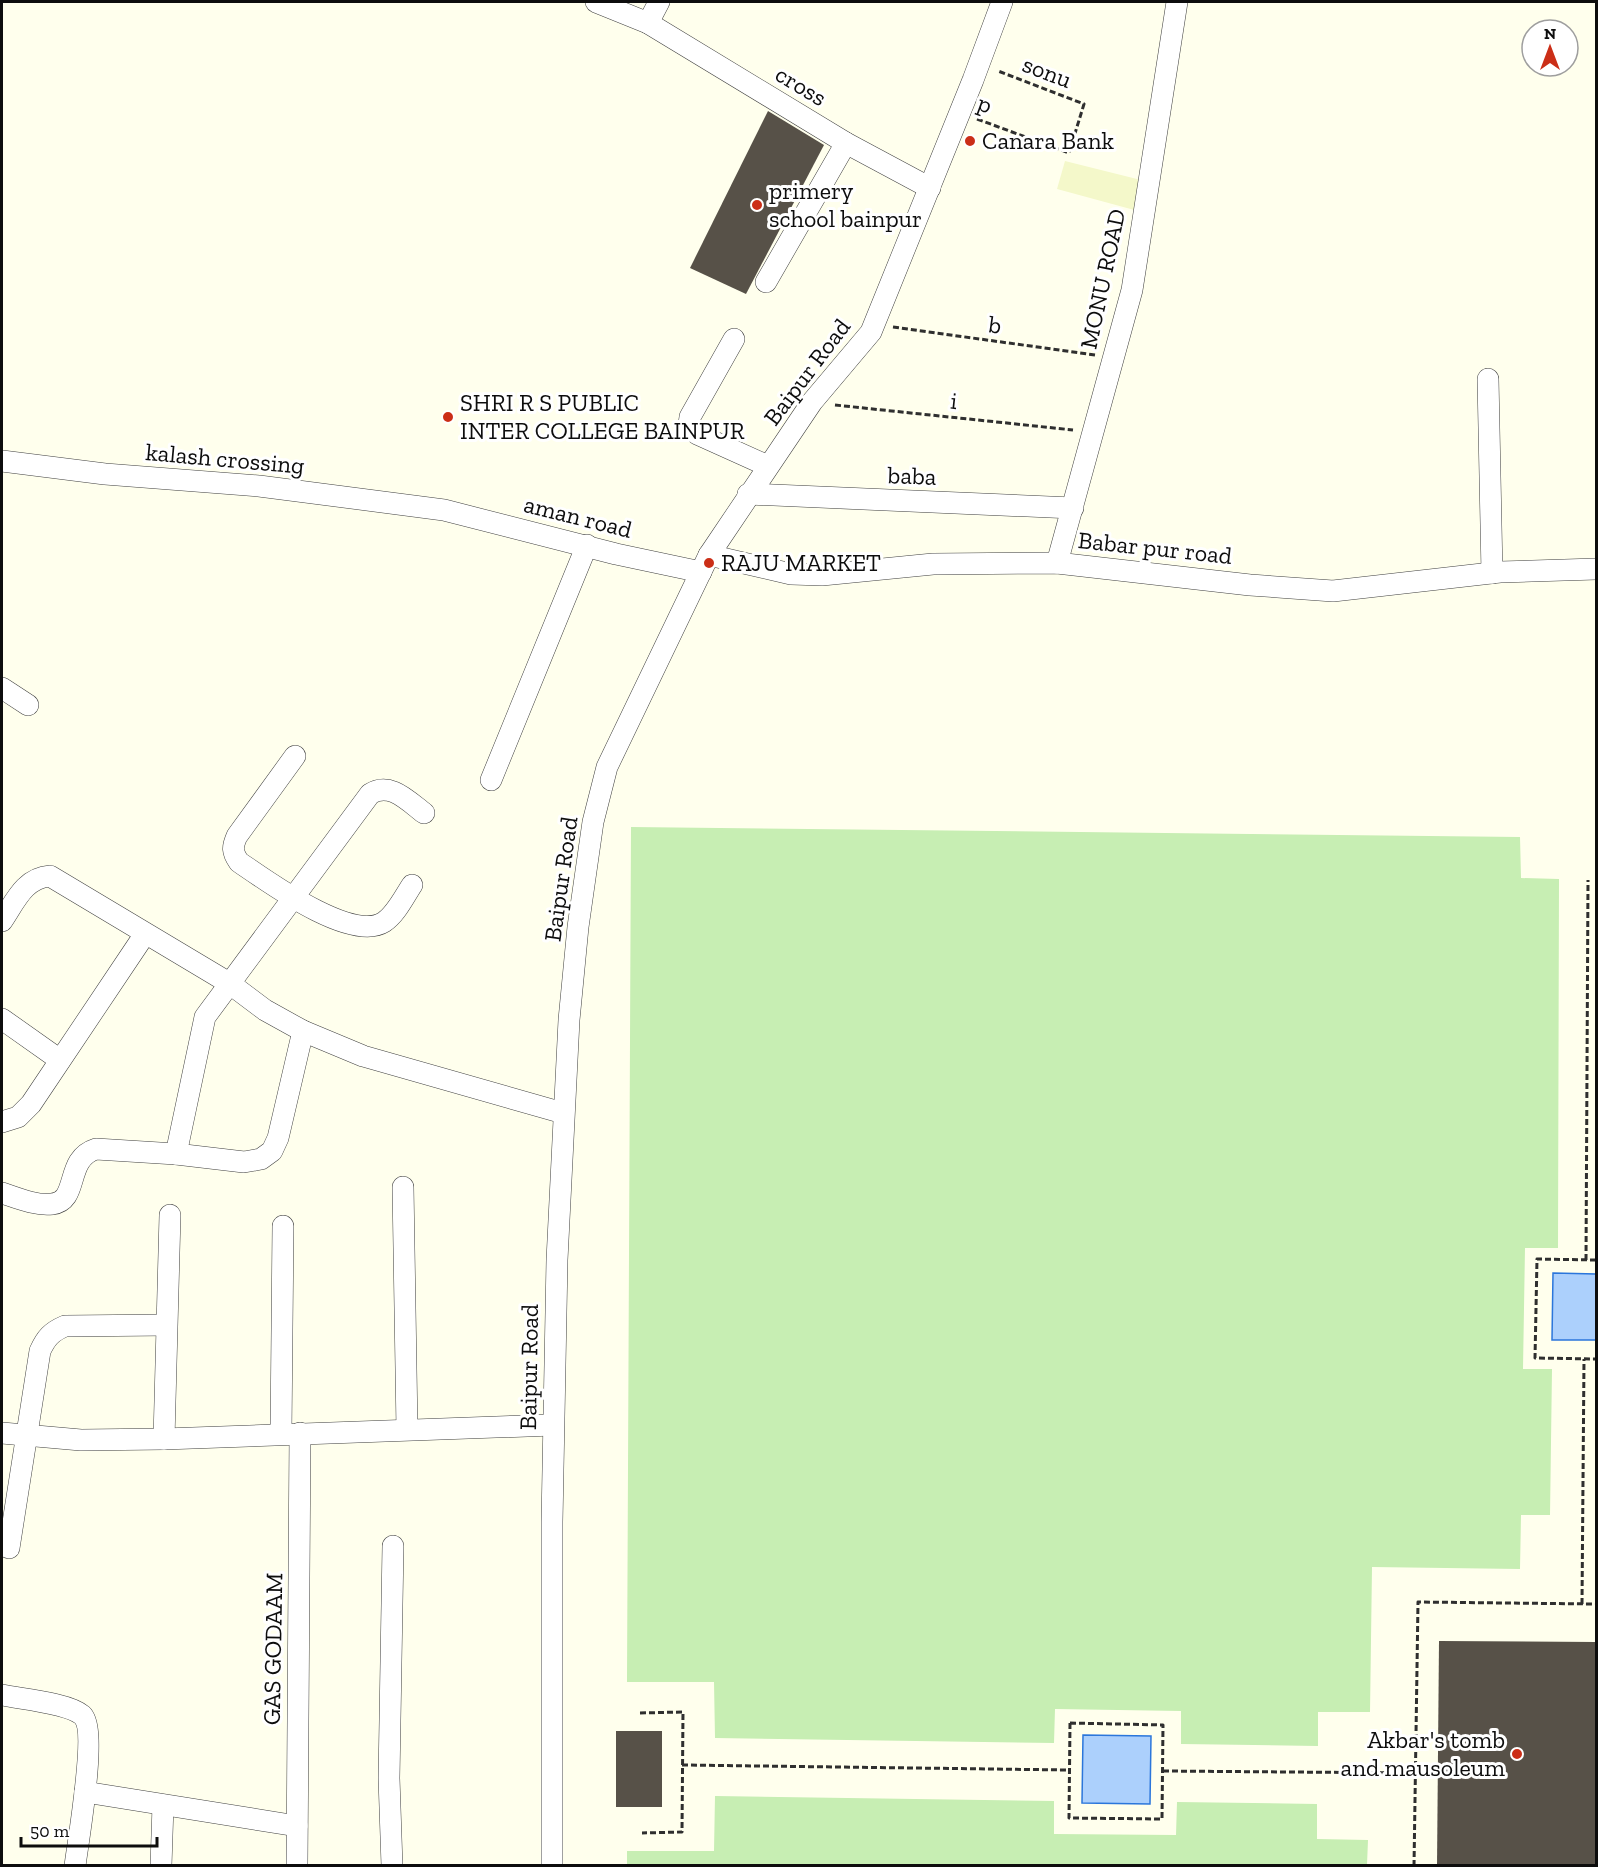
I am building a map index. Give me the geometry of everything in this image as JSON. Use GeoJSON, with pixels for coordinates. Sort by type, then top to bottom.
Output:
{"type":"FeatureCollection","features":[{"type":"Feature","properties":{"kind":"street","name":"cross"},"geometry":{"type":"LineString","coordinates":[[596,2],[648,23],[846,143],[930,188]]}},
{"type":"Feature","properties":{"kind":"street"},"geometry":{"type":"LineString","coordinates":[[648,23],[659,2]]}},
{"type":"Feature","properties":{"kind":"street","name":"Baipur Road"},"geometry":{"type":"LineString","coordinates":[[552,1866],[553,1425],[563,1113],[578,927],[596,811],[607,767],[705,563],[748,494],[812,402],[871,332],[960,113],[1002,2]]}},
{"type":"Feature","properties":{"kind":"street","name":"MONU ROAD"},"geometry":{"type":"LineString","coordinates":[[1057,563],[1132,290],[1177,2]]}},
{"type":"Feature","properties":{"kind":"street"},"geometry":{"type":"LineString","coordinates":[[766,282],[846,143]]}},
{"type":"Feature","properties":{"kind":"street"},"geometry":{"type":"LineString","coordinates":[[734,339],[690,417],[689,424],[697,434],[768,466]]}},
{"type":"Feature","properties":{"kind":"street"},"geometry":{"type":"LineString","coordinates":[[1488,378],[1492,573]]}},
{"type":"Feature","properties":{"kind":"street","name":"kalash crossing"},"geometry":{"type":"LineString","coordinates":[[2,461],[105,474],[260,486],[444,510]]}},
{"type":"Feature","properties":{"kind":"street","name":"baba"},"geometry":{"type":"LineString","coordinates":[[748,494],[1073,508]]}},
{"type":"Feature","properties":{"kind":"street","name":"aman road"},"geometry":{"type":"LineString","coordinates":[[444,510],[587,546],[705,563]]}},
{"type":"Feature","properties":{"kind":"street"},"geometry":{"type":"LineString","coordinates":[[491,780],[587,546]]}},
{"type":"Feature","properties":{"kind":"street","name":"Babar pur road"},"geometry":{"type":"LineString","coordinates":[[705,563],[791,574],[822,575],[933,564],[1057,563],[1250,585],[1333,591],[1492,573],[1596,569]]}},
{"type":"Feature","properties":{"kind":"street"},"geometry":{"type":"LineString","coordinates":[[2,688],[28,705]]}},
{"type":"Feature","properties":{"kind":"street"},"geometry":{"type":"LineString","coordinates":[[295,756],[237,836],[232,847],[239,862],[294,899],[350,924],[370,927],[384,922],[412,885]]}},
{"type":"Feature","properties":{"kind":"street"},"geometry":{"type":"LineString","coordinates":[[176,1154],[205,1017],[229,983],[294,899],[370,794],[378,789],[395,792],[424,813]]}},
{"type":"Feature","properties":{"kind":"street"},"geometry":{"type":"LineString","coordinates":[[2,921],[26,885],[37,877],[50,876],[229,983],[265,1010],[303,1031],[363,1056],[563,1113]]}},
{"type":"Feature","properties":{"kind":"street"},"geometry":{"type":"LineString","coordinates":[[2,1122],[18,1117],[31,1104],[145,934]]}},
{"type":"Feature","properties":{"kind":"street"},"geometry":{"type":"LineString","coordinates":[[2,1020],[60,1060]]}},
{"type":"Feature","properties":{"kind":"street"},"geometry":{"type":"LineString","coordinates":[[2,1193],[41,1204],[58,1203],[64,1199],[79,1159],[86,1152],[108,1149],[244,1162],[261,1159],[272,1151],[278,1138],[303,1031]]}},
{"type":"Feature","properties":{"kind":"street"},"geometry":{"type":"LineString","coordinates":[[403,1187],[407,1429]]}},
{"type":"Feature","properties":{"kind":"street"},"geometry":{"type":"LineString","coordinates":[[164,1439],[170,1215]]}},
{"type":"Feature","properties":{"kind":"street","name":"GAS GODAAM"},"geometry":{"type":"LineString","coordinates":[[283,1226],[291,1433],[297,1866]]}},
{"type":"Feature","properties":{"kind":"street"},"geometry":{"type":"LineString","coordinates":[[9,1548],[25,1435],[40,1351],[46,1339],[54,1331],[64,1326],[166,1325]]}},
{"type":"Feature","properties":{"kind":"street"},"geometry":{"type":"LineString","coordinates":[[2,1433],[81,1440],[164,1439],[553,1425]]}},
{"type":"Feature","properties":{"kind":"street"},"geometry":{"type":"LineString","coordinates":[[392,1866],[389,1778],[393,1546]]}},
{"type":"Feature","properties":{"kind":"street"},"geometry":{"type":"LineString","coordinates":[[2,1695],[71,1709],[85,1718],[89,1728],[85,1792],[75,1866]]}},
{"type":"Feature","properties":{"kind":"street"},"geometry":{"type":"LineString","coordinates":[[85,1792],[297,1826]]}},
{"type":"Feature","properties":{"kind":"street"},"geometry":{"type":"LineString","coordinates":[[161,1866],[163,1805]]}},
{"type":"Feature","properties":{"kind":"path","name":"sonu"},"geometry":{"type":"LineString","coordinates":[[979,63],[1084,104],[1077,123]]}},
{"type":"Feature","properties":{"kind":"path","name":"p"},"geometry":{"type":"LineString","coordinates":[[960,113],[1069,153],[1077,123]]}},
{"type":"Feature","properties":{"kind":"path","name":"b"},"geometry":{"type":"LineString","coordinates":[[874,325],[1113,358]]}},
{"type":"Feature","properties":{"kind":"path","name":"i"},"geometry":{"type":"LineString","coordinates":[[812,402],[1093,433]]}},
{"type":"Feature","properties":{"kind":"path"},"geometry":{"type":"LineString","coordinates":[[1586,1260],[1588,880]]}},
{"type":"Feature","properties":{"kind":"path"},"geometry":{"type":"LineString","coordinates":[[1596,1260],[1537,1259],[1535,1358],[1596,1359]]}},
{"type":"Feature","properties":{"kind":"path"},"geometry":{"type":"LineString","coordinates":[[1582,1604],[1584,1359]]}},
{"type":"Feature","properties":{"kind":"path"},"geometry":{"type":"LineString","coordinates":[[1414,1866],[1418,1602],[1596,1604]]}},
{"type":"Feature","properties":{"kind":"path"},"geometry":{"type":"LineString","coordinates":[[640,1713],[683,1712],[682,1832],[642,1833]]}},
{"type":"Feature","properties":{"kind":"path"},"geometry":{"type":"LineString","coordinates":[[1070,1723],[1163,1725],[1162,1819],[1068,1818],[1069,1770],[1070,1723]]}},
{"type":"Feature","properties":{"kind":"path"},"geometry":{"type":"LineString","coordinates":[[682,1765],[1069,1770]]}},
{"type":"Feature","properties":{"kind":"path"},"geometry":{"type":"LineString","coordinates":[[1162,1771],[1415,1773]]}},
{"type":"Feature","properties":{"kind":"green space"},"geometry":{"type":"Polygon","coordinates":[[[1065,161],[1145,181],[1138,211],[1057,189],[1065,161]]]}},
{"type":"Feature","properties":{"kind":"green space"},"geometry":{"type":"Polygon","coordinates":[[[631,827],[1520,837],[1521,878],[1559,879],[1558,1248],[1525,1248],[1523,1369],[1552,1369],[1550,1515],[1521,1515],[1520,1569],[1372,1567],[1370,1712],[1318,1712],[1318,1746],[1181,1744],[1181,1711],[1055,1709],[1054,1743],[715,1738],[714,1682],[627,1682],[631,827]]]}},
{"type":"Feature","properties":{"kind":"green space"},"geometry":{"type":"Polygon","coordinates":[[[715,1796],[1054,1801],[1054,1834],[1176,1835],[1177,1802],[1317,1804],[1317,1839],[1368,1840],[1367,1865],[627,1865],[627,1851],[714,1851],[715,1796]]]}},
{"type":"Feature","properties":{"kind":"water"},"geometry":{"type":"Polygon","coordinates":[[[1553,1273],[1596,1274],[1596,1340],[1552,1340],[1553,1273]]]}},
{"type":"Feature","properties":{"kind":"water"},"geometry":{"type":"Polygon","coordinates":[[[1083,1735],[1151,1736],[1150,1804],[1082,1803],[1083,1735]]]}},
{"type":"Feature","properties":{"kind":"building","name":"primery school bainpur"},"geometry":{"type":"Polygon","coordinates":[[[768,111],[824,145],[746,294],[690,268],[768,111]]]}},
{"type":"Feature","properties":{"kind":"building","name":"Akbar's tomb and mausoleum"},"geometry":{"type":"Polygon","coordinates":[[[1439,1641],[1596,1642],[1596,1866],[1437,1866],[1439,1641]]]}},
{"type":"Feature","properties":{"kind":"building"},"geometry":{"type":"Polygon","coordinates":[[[616,1731],[662,1731],[662,1807],[616,1807],[616,1731]]]}},
{"type":"Feature","properties":{"kind":"place","name":"Canara Bank"},"geometry":{"type":"Point","coordinates":[970,141]}},
{"type":"Feature","properties":{"kind":"place","name":"primery school bainpur"},"geometry":{"type":"Point","coordinates":[757,205]}},
{"type":"Feature","properties":{"kind":"place","name":"SHRI R S PUBLIC INTER COLLEGE BAINPUR"},"geometry":{"type":"Point","coordinates":[448,417]}},
{"type":"Feature","properties":{"kind":"place","name":"RAJU MARKET"},"geometry":{"type":"Point","coordinates":[709,563]}},
{"type":"Feature","properties":{"kind":"place","name":"Akbar's tomb and mausoleum"},"geometry":{"type":"Point","coordinates":[1517,1754]}}]}
